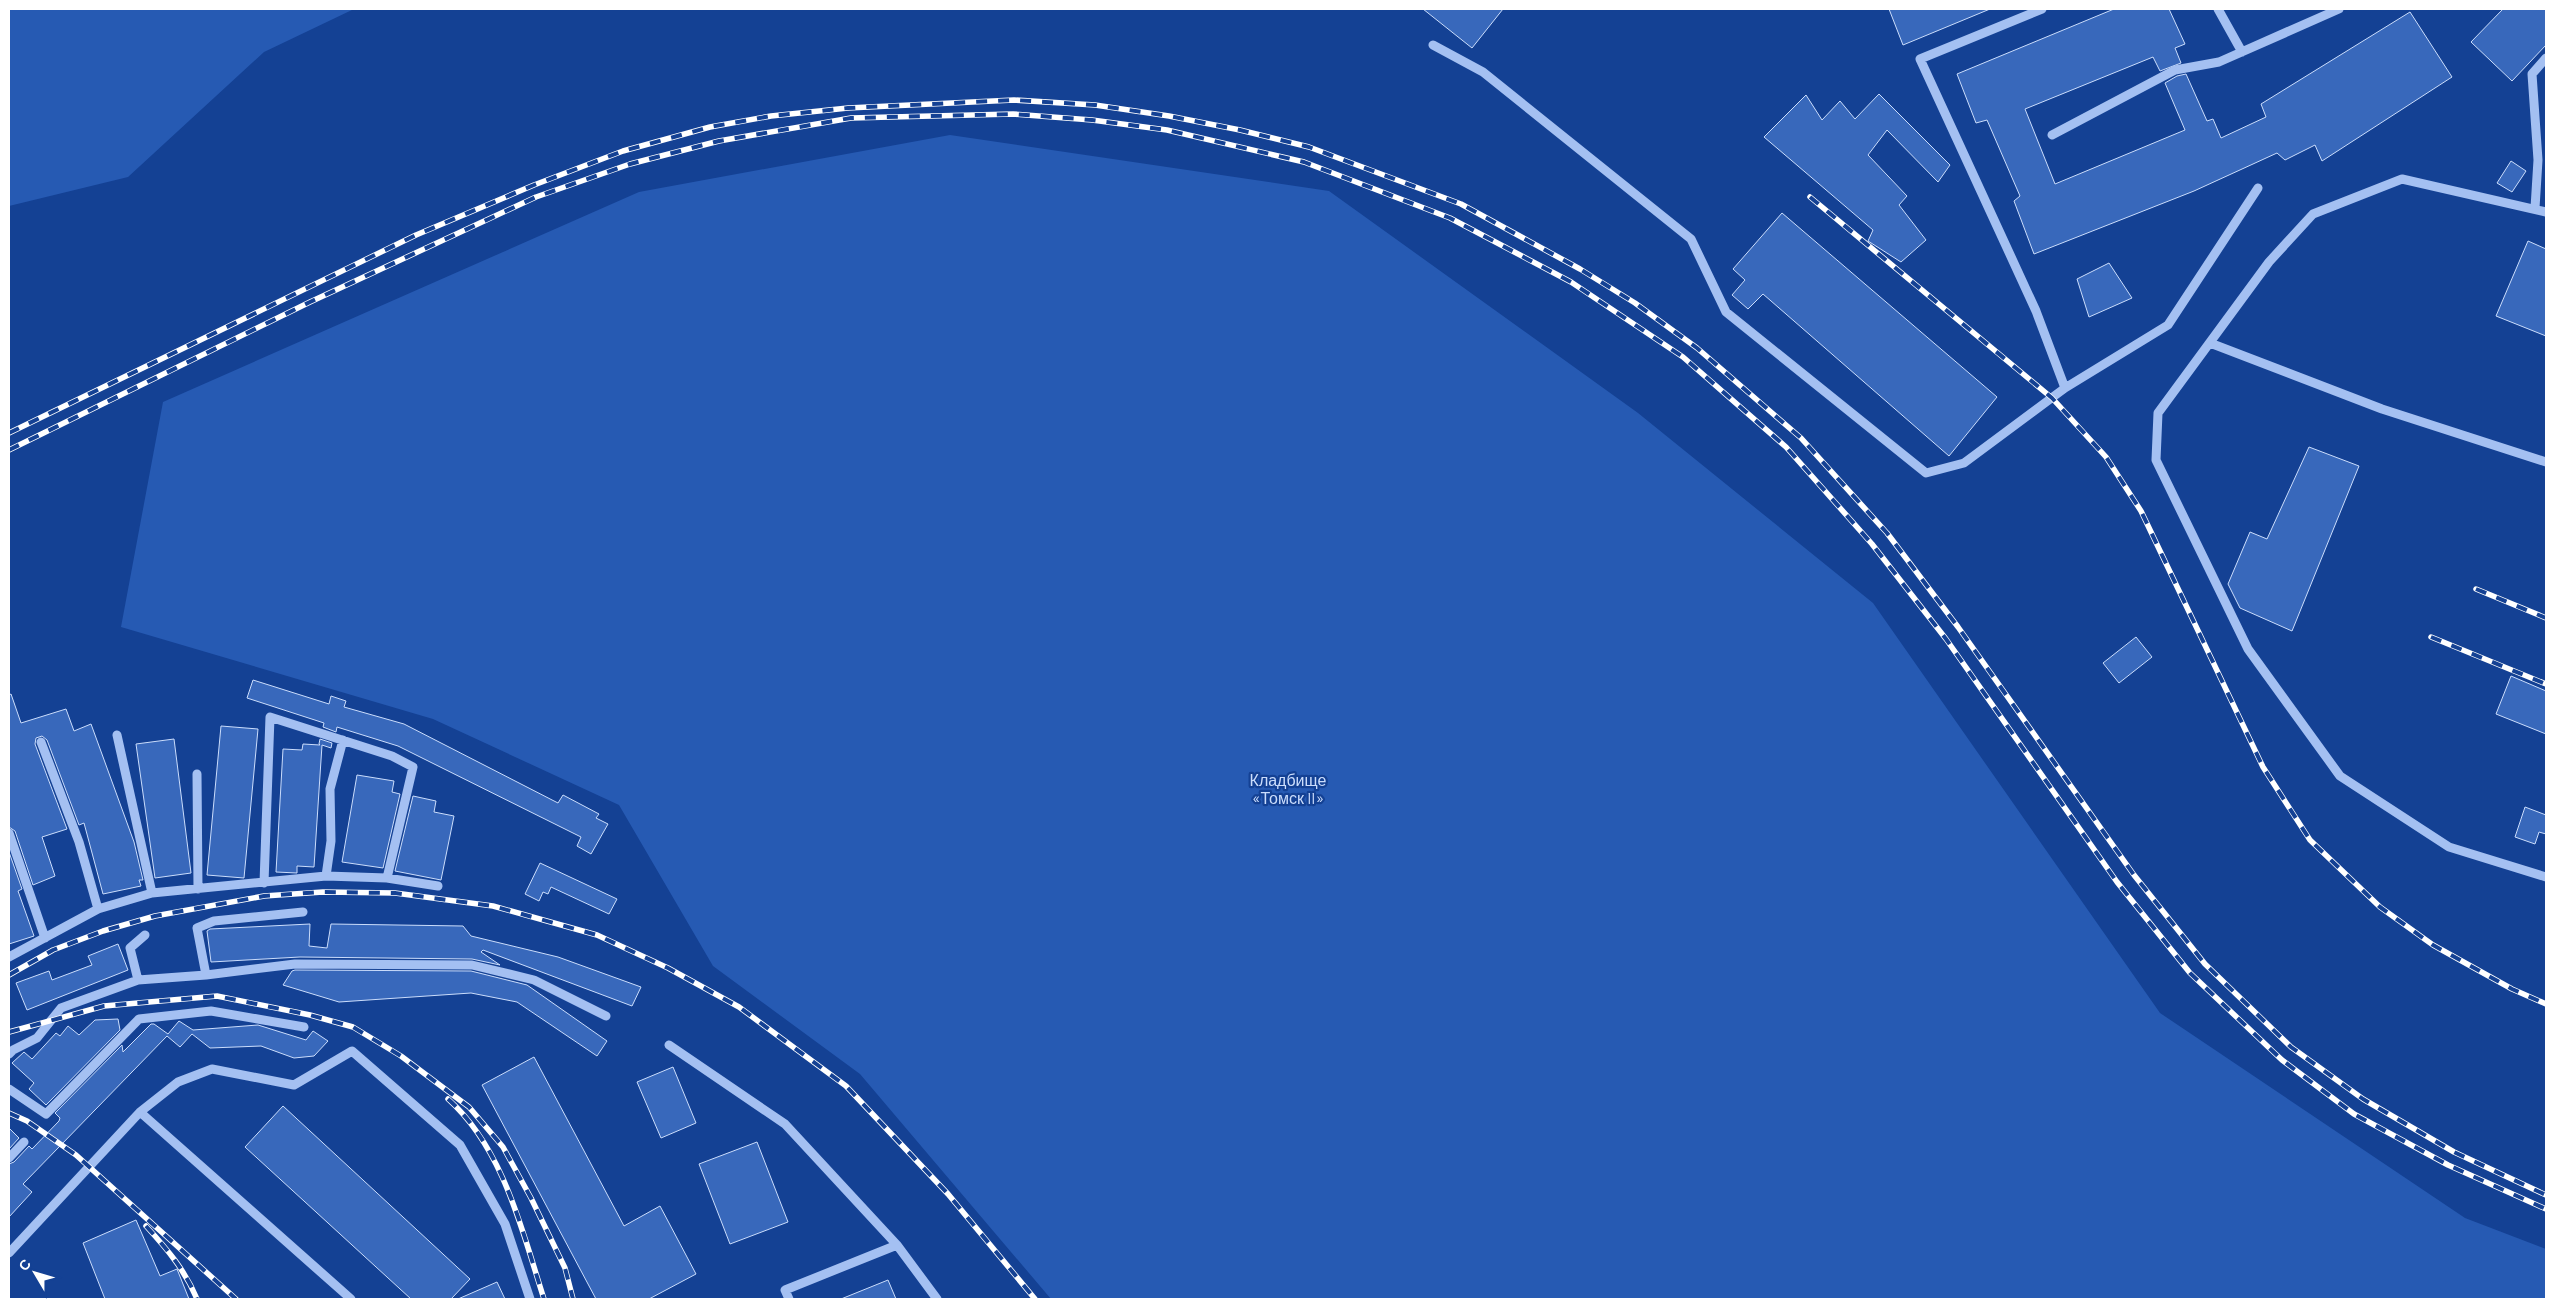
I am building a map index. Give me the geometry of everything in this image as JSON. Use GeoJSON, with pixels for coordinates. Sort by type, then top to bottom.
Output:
{"type":"FeatureCollection","features":[{"type":"Feature","properties":{"kind":"lane"},"geometry":{"type":"LineString","coordinates":[[2042,9],[2024,12],[1920,59],[2036,311],[2065,388]]}},
{"type":"Feature","properties":{"kind":"lane"},"geometry":{"type":"LineString","coordinates":[[2218,9],[2242,52]]}},
{"type":"Feature","properties":{"kind":"lane"},"geometry":{"type":"LineString","coordinates":[[2052,135],[2175,70],[2219,62],[2339,9]]}},
{"type":"Feature","properties":{"kind":"lane"},"geometry":{"type":"LineString","coordinates":[[1433,45],[1483,72],[1690,239],[1726,312],[1926,473],[1964,462],[2065,388],[2168,325],[2258,188]]}},
{"type":"Feature","properties":{"kind":"lane"},"geometry":{"type":"LineString","coordinates":[[2535,208],[2538,160],[2532,74],[2546,58]]}},
{"type":"Feature","properties":{"kind":"lane"},"geometry":{"type":"LineString","coordinates":[[2546,212],[2402,179],[2313,214],[2269,262],[2158,413],[2156,460],[2248,649],[2340,776],[2449,847],[2546,877]]}},
{"type":"Feature","properties":{"kind":"lane"},"geometry":{"type":"LineString","coordinates":[[2210,343],[2382,409],[2546,462]]}},
{"type":"Feature","properties":{"kind":"lane"},"geometry":{"type":"LineString","coordinates":[[264,883],[270,718],[392,756],[413,767],[387,878]]}},
{"type":"Feature","properties":{"kind":"lane"},"geometry":{"type":"LineString","coordinates":[[117,735],[152,893]]}},
{"type":"Feature","properties":{"kind":"lane"},"geometry":{"type":"LineString","coordinates":[[326,876],[331,841],[330,790],[343,740]]}},
{"type":"Feature","properties":{"kind":"lane"},"geometry":{"type":"LineString","coordinates":[[41,742],[79,842],[98,910]]}},
{"type":"Feature","properties":{"kind":"lane"},"geometry":{"type":"LineString","coordinates":[[197,774],[198,889]]}},
{"type":"Feature","properties":{"kind":"lane"},"geometry":{"type":"LineString","coordinates":[[9,832],[45,938]]}},
{"type":"Feature","properties":{"kind":"lane"},"geometry":{"type":"LineString","coordinates":[[9,956],[98,910],[152,893],[326,876],[387,878],[438,886]]}},
{"type":"Feature","properties":{"kind":"lane"},"geometry":{"type":"LineString","coordinates":[[206,975],[197,928],[214,921],[303,912]]}},
{"type":"Feature","properties":{"kind":"lane"},"geometry":{"type":"LineString","coordinates":[[138,980],[130,948],[145,935]]}},
{"type":"Feature","properties":{"kind":"lane"},"geometry":{"type":"LineString","coordinates":[[9,1054],[37,1038],[61,1008],[138,980],[206,975],[295,964],[472,965],[534,980],[606,1016]]}},
{"type":"Feature","properties":{"kind":"lane"},"geometry":{"type":"LineString","coordinates":[[9,1089],[46,1114],[139,1019],[211,1010],[304,1027]]}},
{"type":"Feature","properties":{"kind":"lane"},"geometry":{"type":"LineString","coordinates":[[669,1045],[785,1124],[898,1245],[937,1299]]}},
{"type":"Feature","properties":{"kind":"lane"},"geometry":{"type":"LineString","coordinates":[[9,1253],[140,1112],[178,1082],[212,1069],[294,1085],[352,1051],[460,1145],[505,1224],[530,1299]]}},
{"type":"Feature","properties":{"kind":"lane"},"geometry":{"type":"LineString","coordinates":[[140,1112],[351,1299]]}},
{"type":"Feature","properties":{"kind":"lane"},"geometry":{"type":"LineString","coordinates":[[9,1158],[24,1142]]}},
{"type":"Feature","properties":{"kind":"lane"},"geometry":{"type":"LineString","coordinates":[[789,1299],[785,1290],[898,1245]]}},
{"type":"Feature","properties":{"kind":"green space"},"geometry":{"type":"Polygon","coordinates":[[[9,9],[354,9],[264,52],[128,177],[9,206],[9,9]]]}},
{"type":"Feature","properties":{"kind":"green space","name":"Кладбище «Томск II»"},"geometry":{"type":"Polygon","coordinates":[[[950,135],[1329,191],[1638,413],[1873,603],[2160,1013],[2465,1218],[2546,1249],[2546,1299],[1051,1299],[860,1074],[713,966],[619,805],[433,719],[121,627],[163,402],[639,192],[950,135]]]}},
{"type":"Feature","properties":{"kind":"building"},"geometry":{"type":"Polygon","coordinates":[[[1423,9],[1503,9],[1472,48],[1423,9]]]}},
{"type":"Feature","properties":{"kind":"building"},"geometry":{"type":"Polygon","coordinates":[[[1889,9],[1990,9],[1903,45],[1889,9]]]}},
{"type":"Feature","properties":{"kind":"building"},"geometry":{"type":"Polygon","coordinates":[[[2114,9],[2169,9],[2185,44],[2175,48],[2181,63],[2160,71],[2153,57],[2025,109],[2055,184],[2185,130],[2165,83],[2177,76],[2186,74],[2207,121],[2213,119],[2221,138],[2266,117],[2261,104],[2410,12],[2452,77],[2322,161],[2315,145],[2285,160],[2277,153],[2194,191],[2034,254],[2014,201],[2020,196],[1987,120],[1976,123],[1957,74],[2114,9]]]}},
{"type":"Feature","properties":{"kind":"building"},"geometry":{"type":"Polygon","coordinates":[[[2503,9],[2546,9],[2546,45],[2512,81],[2471,42],[2503,9]]]}},
{"type":"Feature","properties":{"kind":"building"},"geometry":{"type":"Polygon","coordinates":[[[1879,94],[1950,165],[1938,182],[1887,130],[1868,155],[1907,196],[1899,205],[1926,240],[1901,262],[1868,241],[1873,230],[1764,137],[1806,95],[1822,120],[1840,101],[1855,119],[1879,94]]]}},
{"type":"Feature","properties":{"kind":"building"},"geometry":{"type":"Polygon","coordinates":[[[2511,161],[2526,171],[2512,192],[2497,183],[2511,161]]]}},
{"type":"Feature","properties":{"kind":"building"},"geometry":{"type":"Polygon","coordinates":[[[1782,213],[1997,397],[1949,456],[1763,294],[1748,309],[1732,295],[1745,280],[1733,269],[1782,213]]]}},
{"type":"Feature","properties":{"kind":"building"},"geometry":{"type":"Polygon","coordinates":[[[2528,241],[2546,249],[2546,336],[2496,316],[2528,241]]]}},
{"type":"Feature","properties":{"kind":"building"},"geometry":{"type":"Polygon","coordinates":[[[2109,263],[2132,298],[2089,317],[2077,279],[2109,263]]]}},
{"type":"Feature","properties":{"kind":"building"},"geometry":{"type":"Polygon","coordinates":[[[2309,447],[2359,466],[2292,631],[2240,608],[2228,584],[2250,532],[2267,539],[2309,447]]]}},
{"type":"Feature","properties":{"kind":"building"},"geometry":{"type":"Polygon","coordinates":[[[2136,637],[2152,657],[2119,683],[2103,663],[2136,637]]]}},
{"type":"Feature","properties":{"kind":"building"},"geometry":{"type":"Polygon","coordinates":[[[2511,676],[2546,691],[2546,734],[2496,714],[2511,676]]]}},
{"type":"Feature","properties":{"kind":"building"},"geometry":{"type":"Polygon","coordinates":[[[253,680],[329,704],[331,696],[346,701],[344,707],[404,724],[558,803],[563,795],[599,814],[596,818],[608,824],[591,854],[577,846],[581,837],[398,746],[337,727],[336,732],[323,727],[324,723],[247,698],[253,680]]]}},
{"type":"Feature","properties":{"kind":"building"},"geometry":{"type":"Polygon","coordinates":[[[11,694],[21,723],[66,709],[74,731],[91,724],[134,842],[143,880],[139,880],[141,886],[103,894],[84,823],[79,825],[47,740],[42,736],[36,738],[35,744],[67,829],[42,837],[55,876],[33,885],[15,831],[9,827],[9,695],[11,694]]]}},
{"type":"Feature","properties":{"kind":"building"},"geometry":{"type":"Polygon","coordinates":[[[221,726],[258,729],[244,878],[207,875],[221,726]]]}},
{"type":"Feature","properties":{"kind":"building"},"geometry":{"type":"Polygon","coordinates":[[[174,739],[191,873],[155,878],[136,744],[174,739]]]}},
{"type":"Feature","properties":{"kind":"building"},"geometry":{"type":"Polygon","coordinates":[[[320,739],[332,743],[331,748],[322,745],[314,867],[297,866],[297,873],[276,872],[283,749],[302,750],[303,744],[320,745],[320,739]]]}},
{"type":"Feature","properties":{"kind":"building"},"geometry":{"type":"Polygon","coordinates":[[[357,775],[394,781],[392,792],[400,794],[383,868],[342,862],[357,775]]]}},
{"type":"Feature","properties":{"kind":"building"},"geometry":{"type":"Polygon","coordinates":[[[413,796],[436,801],[434,812],[454,816],[441,880],[395,871],[413,796]]]}},
{"type":"Feature","properties":{"kind":"building"},"geometry":{"type":"Polygon","coordinates":[[[2525,807],[2546,815],[2546,834],[2539,832],[2535,844],[2515,837],[2525,807]]]}},
{"type":"Feature","properties":{"kind":"building"},"geometry":{"type":"Polygon","coordinates":[[[9,852],[22,889],[18,891],[34,936],[9,944],[9,852]]]}},
{"type":"Feature","properties":{"kind":"building"},"geometry":{"type":"Polygon","coordinates":[[[540,863],[617,899],[609,914],[551,887],[548,894],[543,892],[539,901],[525,894],[540,863]]]}},
{"type":"Feature","properties":{"kind":"building"},"geometry":{"type":"Polygon","coordinates":[[[310,924],[309,946],[327,948],[331,924],[463,926],[471,936],[558,957],[641,987],[632,1006],[483,950],[481,952],[500,965],[472,959],[300,957],[211,962],[207,931],[210,929],[310,924]]]}},
{"type":"Feature","properties":{"kind":"building"},"geometry":{"type":"Polygon","coordinates":[[[118,944],[128,970],[27,1010],[16,983],[49,971],[52,980],[92,965],[88,956],[118,944]]]}},
{"type":"Feature","properties":{"kind":"building"},"geometry":{"type":"Polygon","coordinates":[[[292,971],[471,971],[527,985],[607,1041],[597,1056],[517,1002],[471,993],[339,1002],[283,985],[292,971]]]}},
{"type":"Feature","properties":{"kind":"building"},"geometry":{"type":"Polygon","coordinates":[[[118,1019],[120,1030],[46,1105],[29,1089],[34,1083],[12,1063],[24,1052],[32,1059],[56,1033],[60,1036],[68,1026],[79,1035],[95,1020],[118,1019]]]}},
{"type":"Feature","properties":{"kind":"building"},"geometry":{"type":"Polygon","coordinates":[[[179,1021],[193,1030],[258,1025],[306,1040],[313,1031],[328,1041],[314,1056],[294,1058],[261,1046],[210,1048],[192,1034],[180,1047],[167,1036],[23,1184],[32,1192],[9,1217],[9,1164],[14,1162],[29,1146],[32,1149],[59,1121],[60,1118],[55,1113],[122,1045],[123,1052],[151,1024],[154,1024],[168,1034],[179,1021]]]}},
{"type":"Feature","properties":{"kind":"building"},"geometry":{"type":"Polygon","coordinates":[[[534,1057],[624,1226],[660,1206],[696,1274],[649,1299],[596,1299],[482,1085],[534,1057]]]}},
{"type":"Feature","properties":{"kind":"building"},"geometry":{"type":"Polygon","coordinates":[[[673,1067],[696,1123],[661,1138],[637,1082],[673,1067]]]}},
{"type":"Feature","properties":{"kind":"building"},"geometry":{"type":"Polygon","coordinates":[[[283,1106],[470,1279],[451,1299],[411,1299],[245,1147],[283,1106]]]}},
{"type":"Feature","properties":{"kind":"building"},"geometry":{"type":"Polygon","coordinates":[[[9,1128],[19,1138],[9,1149],[9,1128]]]}},
{"type":"Feature","properties":{"kind":"building"},"geometry":{"type":"Polygon","coordinates":[[[757,1142],[788,1222],[730,1244],[699,1164],[757,1142]]]}},
{"type":"Feature","properties":{"kind":"building"},"geometry":{"type":"Polygon","coordinates":[[[136,1220],[160,1276],[177,1269],[189,1299],[105,1299],[83,1243],[136,1220]]]}},
{"type":"Feature","properties":{"kind":"building"},"geometry":{"type":"Polygon","coordinates":[[[888,1280],[896,1299],[841,1299],[888,1280]]]}},
{"type":"Feature","properties":{"kind":"building"},"geometry":{"type":"Polygon","coordinates":[[[497,1282],[505,1299],[458,1299],[497,1282]]]}},
{"type":"Feature","properties":{"kind":"railway"},"geometry":{"type":"LineString","coordinates":[[9,433],[416,235],[534,185],[623,151],[710,127],[771,116],[848,108],[1014,100],[1095,105],[1169,116],[1240,130],[1309,147],[1461,204],[1580,269],[1635,303],[1697,348],[1801,438],[1887,533],[1958,627],[2134,875],[2205,964],[2291,1047],[2363,1099],[2454,1152],[2546,1195]]}},
{"type":"Feature","properties":{"kind":"railway"},"geometry":{"type":"LineString","coordinates":[[9,450],[310,302],[536,197],[630,164],[719,141],[851,118],[1013,114],[1092,120],[1167,130],[1304,162],[1450,218],[1571,282],[1683,357],[1786,447],[1872,544],[1946,639],[2117,882],[2190,973],[2282,1060],[2354,1114],[2448,1165],[2546,1209]]}},
{"type":"Feature","properties":{"kind":"railway"},"geometry":{"type":"LineString","coordinates":[[1810,197],[2052,398],[2106,457],[2141,511],[2263,767],[2310,840],[2380,907],[2433,945],[2512,989],[2546,1004]]}},
{"type":"Feature","properties":{"kind":"railway"},"geometry":{"type":"LineString","coordinates":[[2476,589],[2546,618]]}},
{"type":"Feature","properties":{"kind":"railway"},"geometry":{"type":"LineString","coordinates":[[2431,637],[2546,684]]}},
{"type":"Feature","properties":{"kind":"railway"},"geometry":{"type":"LineString","coordinates":[[9,975],[53,950],[103,931],[155,916],[264,896],[323,892],[395,893],[493,906],[597,935],[668,968],[739,1007],[846,1086],[948,1194],[1035,1299]]}},
{"type":"Feature","properties":{"kind":"railway"},"geometry":{"type":"LineString","coordinates":[[9,1032],[104,1006],[217,996],[310,1015],[353,1027],[401,1056],[469,1107],[503,1147],[531,1198],[565,1268],[573,1299]]}},
{"type":"Feature","properties":{"kind":"railway"},"geometry":{"type":"LineString","coordinates":[[448,1099],[467,1119],[484,1142],[497,1166],[519,1219],[544,1299]]}},
{"type":"Feature","properties":{"kind":"railway"},"geometry":{"type":"LineString","coordinates":[[9,1113],[27,1121],[76,1155],[236,1299]]}},
{"type":"Feature","properties":{"kind":"railway"},"geometry":{"type":"LineString","coordinates":[[146,1226],[175,1260],[197,1299]]}}]}
